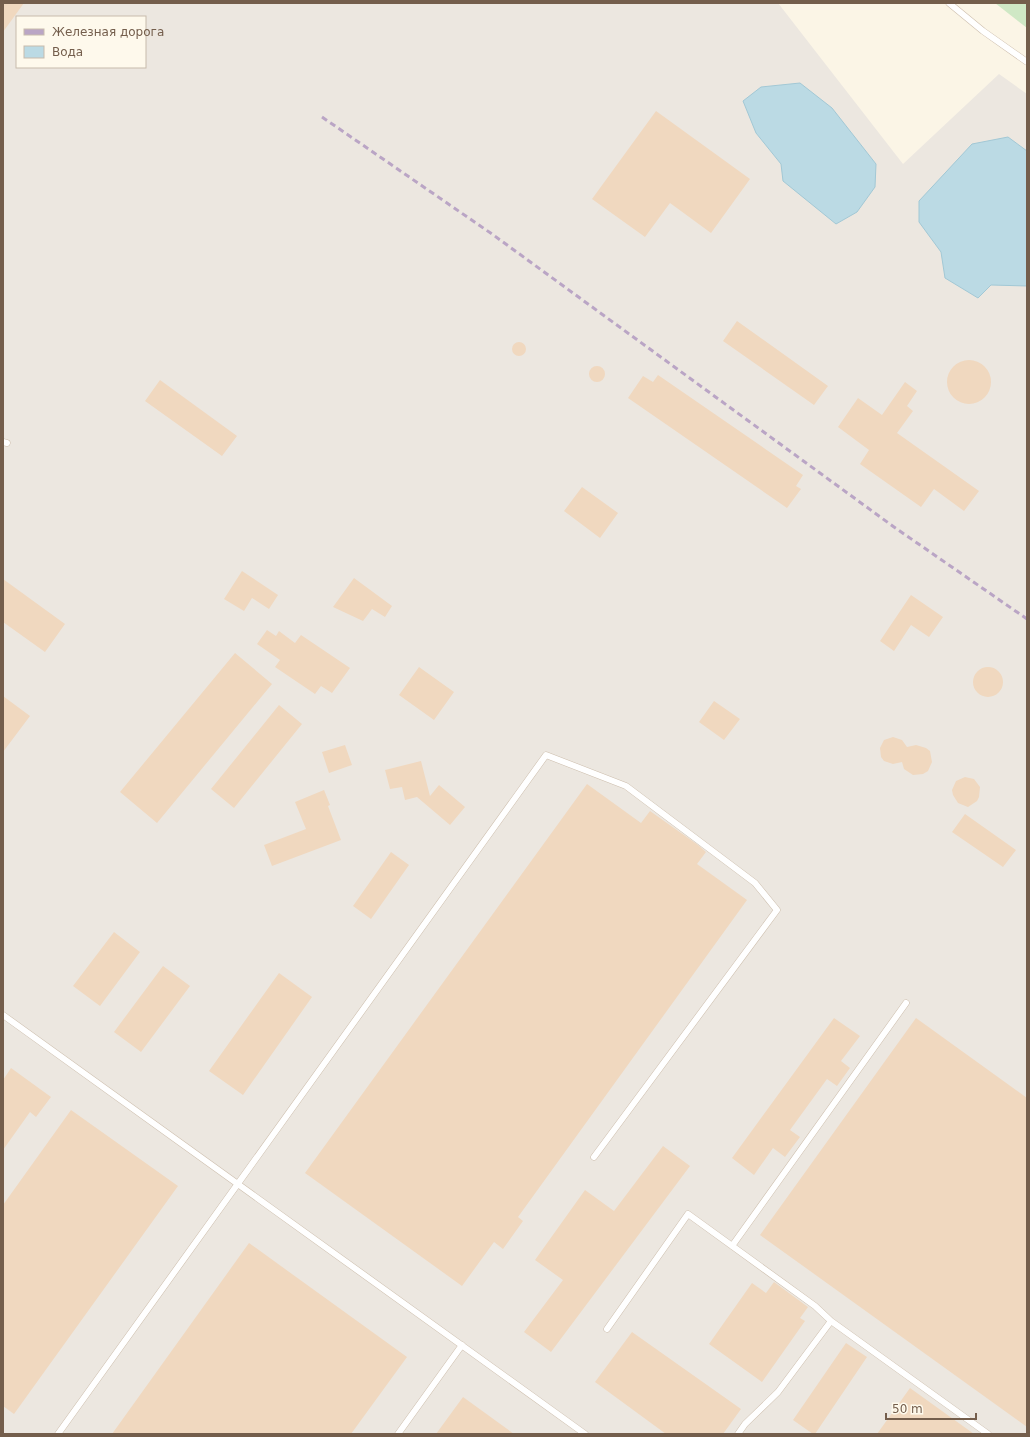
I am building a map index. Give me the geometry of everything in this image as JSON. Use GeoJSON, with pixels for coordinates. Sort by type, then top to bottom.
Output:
{"type":"FeatureCollection","features":[{"type":"Feature","properties":{"kind":"lane"},"geometry":{"type":"LineString","coordinates":[[949,3],[983,32],[1027,62]]}},
{"type":"Feature","properties":{"kind":"lane"},"geometry":{"type":"LineString","coordinates":[[58,1434],[546,755],[626,786],[755,883],[777,910],[594,1157]]}},
{"type":"Feature","properties":{"kind":"lane"},"geometry":{"type":"LineString","coordinates":[[732,1246],[906,1003]]}},
{"type":"Feature","properties":{"kind":"lane"},"geometry":{"type":"LineString","coordinates":[[3,1015],[462,1345],[581,1433]]}},
{"type":"Feature","properties":{"kind":"lane"},"geometry":{"type":"LineString","coordinates":[[607,1329],[688,1214],[815,1306],[831,1321],[988,1434]]}},
{"type":"Feature","properties":{"kind":"lane"},"geometry":{"type":"LineString","coordinates":[[738,1434],[745,1424],[778,1392],[831,1321]]}},
{"type":"Feature","properties":{"kind":"lane"},"geometry":{"type":"LineString","coordinates":[[398,1434],[462,1345]]}},
{"type":"Feature","properties":{"kind":"shaded area"},"geometry":{"type":"Polygon","coordinates":[[[3,3],[778,3],[903,164],[999,74],[1027,94],[1027,1434],[3,1434],[3,3]]]}},
{"type":"Feature","properties":{"kind":"green space"},"geometry":{"type":"Polygon","coordinates":[[[995,3],[1027,3],[1027,28],[995,3]]]}},
{"type":"Feature","properties":{"kind":"water"},"geometry":{"type":"Polygon","coordinates":[[[800,83],[832,108],[876,164],[875,187],[857,212],[836,224],[783,181],[781,164],[756,133],[743,101],[761,87],[800,83]]]}},
{"type":"Feature","properties":{"kind":"water"},"geometry":{"type":"Polygon","coordinates":[[[1008,137],[1027,151],[1027,286],[991,285],[978,298],[945,278],[941,252],[919,222],[919,201],[972,144],[1008,137]]]}},
{"type":"Feature","properties":{"kind":"building"},"geometry":{"type":"Polygon","coordinates":[[[3,3],[24,3],[3,32],[3,3]]]}},
{"type":"Feature","properties":{"kind":"building"},"geometry":{"type":"Polygon","coordinates":[[[656,111],[750,179],[711,233],[670,203],[645,237],[592,199],[656,111]]]}},
{"type":"Feature","properties":{"kind":"building"},"geometry":{"type":"Polygon","coordinates":[[[737,321],[828,386],[814,405],[723,341],[737,321]]]}},
{"type":"Feature","properties":{"kind":"building"},"geometry":{"type":"Polygon","coordinates":[[[516,342],[522,342],[526,346],[526,352],[522,356],[516,356],[512,352],[512,346],[516,342]]]}},
{"type":"Feature","properties":{"kind":"building"},"geometry":{"type":"Polygon","coordinates":[[[965,360],[973,360],[985,366],[991,378],[991,386],[985,398],[973,404],[965,404],[953,398],[947,386],[947,378],[953,366],[965,360]]]}},
{"type":"Feature","properties":{"kind":"building"},"geometry":{"type":"Polygon","coordinates":[[[594,366],[600,366],[605,371],[603,380],[600,382],[594,382],[589,377],[589,371],[594,366]]]}},
{"type":"Feature","properties":{"kind":"building"},"geometry":{"type":"Polygon","coordinates":[[[658,375],[803,475],[796,486],[801,489],[787,508],[628,398],[643,376],[653,382],[658,375]]]}},
{"type":"Feature","properties":{"kind":"building"},"geometry":{"type":"Polygon","coordinates":[[[160,380],[237,436],[222,456],[145,401],[160,380]]]}},
{"type":"Feature","properties":{"kind":"building"},"geometry":{"type":"Polygon","coordinates":[[[905,382],[917,391],[907,406],[913,411],[897,433],[979,491],[964,511],[934,489],[921,507],[860,464],[869,450],[838,427],[858,398],[882,415],[905,382]]]}},
{"type":"Feature","properties":{"kind":"building"},"geometry":{"type":"Polygon","coordinates":[[[582,487],[618,513],[600,538],[564,511],[582,487]]]}},
{"type":"Feature","properties":{"kind":"building"},"geometry":{"type":"Polygon","coordinates":[[[242,571],[278,595],[269,609],[252,598],[244,611],[224,599],[242,571]]]}},
{"type":"Feature","properties":{"kind":"building"},"geometry":{"type":"Polygon","coordinates":[[[354,578],[392,606],[385,617],[372,609],[363,621],[333,607],[354,578]]]}},
{"type":"Feature","properties":{"kind":"building"},"geometry":{"type":"Polygon","coordinates":[[[3,579],[65,624],[45,652],[3,622],[3,579]]]}},
{"type":"Feature","properties":{"kind":"building"},"geometry":{"type":"Polygon","coordinates":[[[911,595],[943,617],[929,637],[911,625],[894,651],[880,641],[911,595]]]}},
{"type":"Feature","properties":{"kind":"building"},"geometry":{"type":"Polygon","coordinates":[[[267,630],[276,636],[279,631],[295,643],[301,635],[350,668],[332,693],[321,686],[315,694],[275,667],[280,660],[257,644],[267,630]]]}},
{"type":"Feature","properties":{"kind":"building"},"geometry":{"type":"Polygon","coordinates":[[[235,653],[272,684],[157,823],[120,792],[235,653]]]}},
{"type":"Feature","properties":{"kind":"building"},"geometry":{"type":"Polygon","coordinates":[[[419,667],[454,692],[434,720],[399,695],[419,667]]]}},
{"type":"Feature","properties":{"kind":"building"},"geometry":{"type":"Polygon","coordinates":[[[988,667],[999,671],[1003,682],[999,693],[988,697],[977,693],[973,682],[977,671],[988,667]]]}},
{"type":"Feature","properties":{"kind":"building"},"geometry":{"type":"Polygon","coordinates":[[[3,696],[30,716],[3,752],[3,696]]]}},
{"type":"Feature","properties":{"kind":"building"},"geometry":{"type":"Polygon","coordinates":[[[714,701],[740,719],[724,740],[699,722],[714,701]]]}},
{"type":"Feature","properties":{"kind":"building"},"geometry":{"type":"Polygon","coordinates":[[[279,705],[302,724],[234,808],[211,789],[279,705]]]}},
{"type":"Feature","properties":{"kind":"building"},"geometry":{"type":"Polygon","coordinates":[[[893,737],[902,740],[907,747],[916,745],[930,751],[932,762],[928,771],[923,774],[913,775],[904,769],[902,762],[893,764],[884,761],[881,757],[880,748],[884,740],[893,737]]]}},
{"type":"Feature","properties":{"kind":"building"},"geometry":{"type":"Polygon","coordinates":[[[345,745],[352,765],[329,773],[322,752],[345,745]]]}},
{"type":"Feature","properties":{"kind":"building"},"geometry":{"type":"Polygon","coordinates":[[[421,761],[430,796],[439,785],[465,807],[450,825],[417,797],[405,800],[402,787],[390,789],[385,770],[421,761]]]}},
{"type":"Feature","properties":{"kind":"building"},"geometry":{"type":"Polygon","coordinates":[[[965,777],[974,779],[980,787],[977,801],[968,807],[958,803],[952,790],[956,781],[965,777]]]}},
{"type":"Feature","properties":{"kind":"building"},"geometry":{"type":"Polygon","coordinates":[[[587,784],[641,823],[650,811],[698,845],[706,852],[697,864],[747,900],[518,1217],[523,1221],[503,1249],[494,1242],[462,1286],[305,1173],[587,784]]]}},
{"type":"Feature","properties":{"kind":"building"},"geometry":{"type":"Polygon","coordinates":[[[324,790],[330,805],[328,806],[341,840],[272,866],[264,845],[306,829],[295,802],[324,790]]]}},
{"type":"Feature","properties":{"kind":"building"},"geometry":{"type":"Polygon","coordinates":[[[965,814],[1016,850],[1003,867],[952,832],[965,814]]]}},
{"type":"Feature","properties":{"kind":"building"},"geometry":{"type":"Polygon","coordinates":[[[391,852],[409,865],[371,919],[353,906],[391,852]]]}},
{"type":"Feature","properties":{"kind":"building"},"geometry":{"type":"Polygon","coordinates":[[[114,932],[140,952],[100,1006],[73,986],[114,932]]]}},
{"type":"Feature","properties":{"kind":"building"},"geometry":{"type":"Polygon","coordinates":[[[163,966],[190,986],[141,1052],[114,1032],[163,966]]]}},
{"type":"Feature","properties":{"kind":"building"},"geometry":{"type":"Polygon","coordinates":[[[279,973],[312,997],[243,1095],[209,1071],[279,973]]]}},
{"type":"Feature","properties":{"kind":"building"},"geometry":{"type":"Polygon","coordinates":[[[834,1018],[860,1036],[841,1061],[850,1068],[837,1086],[827,1079],[790,1130],[800,1137],[785,1157],[773,1148],[754,1175],[732,1158],[834,1018]]]}},
{"type":"Feature","properties":{"kind":"building"},"geometry":{"type":"Polygon","coordinates":[[[916,1018],[1027,1098],[1027,1427],[760,1235],[916,1018]]]}},
{"type":"Feature","properties":{"kind":"building"},"geometry":{"type":"Polygon","coordinates":[[[11,1068],[51,1097],[36,1117],[30,1112],[3,1150],[3,1080],[11,1068]]]}},
{"type":"Feature","properties":{"kind":"building"},"geometry":{"type":"Polygon","coordinates":[[[71,1110],[178,1186],[14,1414],[3,1406],[3,1205],[71,1110]]]}},
{"type":"Feature","properties":{"kind":"building"},"geometry":{"type":"Polygon","coordinates":[[[663,1146],[690,1166],[551,1352],[524,1332],[563,1280],[535,1260],[585,1190],[614,1211],[663,1146]]]}},
{"type":"Feature","properties":{"kind":"building"},"geometry":{"type":"Polygon","coordinates":[[[249,1243],[407,1357],[351,1434],[112,1434],[249,1243]]]}},
{"type":"Feature","properties":{"kind":"building"},"geometry":{"type":"Polygon","coordinates":[[[774,1282],[808,1307],[800,1318],[805,1321],[762,1382],[709,1344],[752,1283],[766,1293],[774,1282]]]}},
{"type":"Feature","properties":{"kind":"building"},"geometry":{"type":"Polygon","coordinates":[[[632,1332],[741,1409],[723,1434],[666,1434],[595,1382],[632,1332]]]}},
{"type":"Feature","properties":{"kind":"building"},"geometry":{"type":"Polygon","coordinates":[[[846,1343],[867,1357],[815,1434],[813,1434],[793,1420],[846,1343]]]}},
{"type":"Feature","properties":{"kind":"building"},"geometry":{"type":"Polygon","coordinates":[[[910,1388],[974,1434],[877,1434],[910,1388]]]}},
{"type":"Feature","properties":{"kind":"building"},"geometry":{"type":"Polygon","coordinates":[[[463,1397],[514,1434],[436,1434],[463,1397]]]}},
{"type":"Feature","properties":{"kind":"railway"},"geometry":{"type":"LineString","coordinates":[[322,117],[492,234],[894,527],[1027,619]]}}]}
